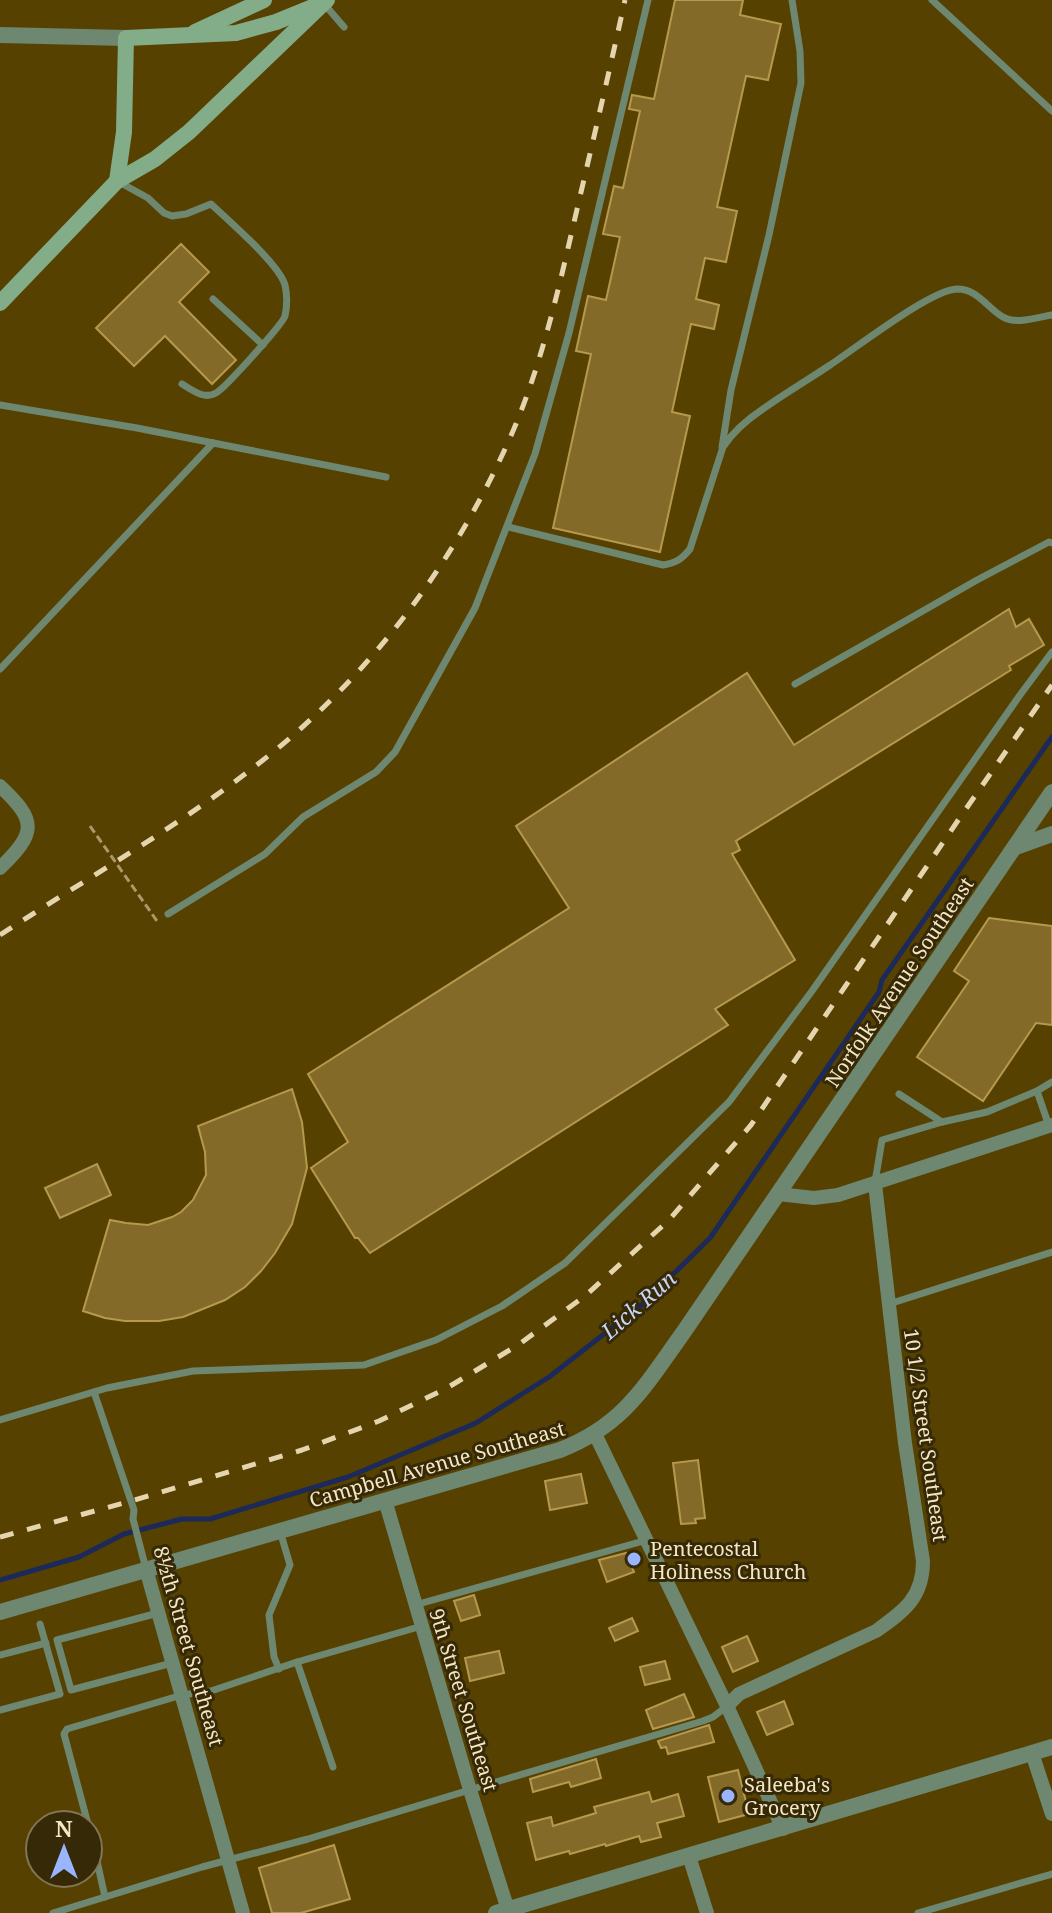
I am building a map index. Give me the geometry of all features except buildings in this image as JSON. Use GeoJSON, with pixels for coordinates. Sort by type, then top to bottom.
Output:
{"type":"FeatureCollection","features":[{"type":"Feature","properties":{"kind":"main road"},"geometry":{"type":"LineString","coordinates":[[190,34],[264,0]]}},
{"type":"Feature","properties":{"kind":"main road"},"geometry":{"type":"LineString","coordinates":[[117,181],[124,132],[126,38],[236,33],[276,22],[324,1]]}},
{"type":"Feature","properties":{"kind":"main road"},"geometry":{"type":"LineString","coordinates":[[0,303],[117,181],[155,159],[189,132],[324,1]]}},
{"type":"Feature","properties":{"kind":"street"},"geometry":{"type":"LineString","coordinates":[[0,35],[126,38]]}},
{"type":"Feature","properties":{"kind":"street"},"geometry":{"type":"LineString","coordinates":[[0,786],[21,806],[28,830],[19,850],[0,868]]}},
{"type":"Feature","properties":{"kind":"street","name":"Norfolk Avenue Southeast"},"geometry":{"type":"LineString","coordinates":[[778,1194],[1052,792]]}},
{"type":"Feature","properties":{"kind":"street"},"geometry":{"type":"LineString","coordinates":[[1016,847],[1052,834]]}},
{"type":"Feature","properties":{"kind":"street"},"geometry":{"type":"LineString","coordinates":[[778,1194],[814,1198],[838,1195],[1050,1126]]}},
{"type":"Feature","properties":{"kind":"street","name":"10 1/2 Street Southeast"},"geometry":{"type":"LineString","coordinates":[[727,1706],[739,1694],[876,1631],[911,1603],[923,1576],[875,1184]]}},
{"type":"Feature","properties":{"kind":"street","name":"Campbell Avenue Southeast"},"geometry":{"type":"LineString","coordinates":[[0,1612],[560,1450],[595,1434],[616,1419],[633,1401],[778,1194]]}},
{"type":"Feature","properties":{"kind":"street"},"geometry":{"type":"LineString","coordinates":[[595,1434],[783,1829]]}},
{"type":"Feature","properties":{"kind":"street","name":"9th Street Southeast"},"geometry":{"type":"LineString","coordinates":[[385,1500],[502,1911]]}},
{"type":"Feature","properties":{"kind":"street","name":"8½th Street Southeast"},"geometry":{"type":"LineString","coordinates":[[146,1569],[243,1913]]}},
{"type":"Feature","properties":{"kind":"street"},"geometry":{"type":"LineString","coordinates":[[502,1911],[1052,1747]]}},
{"type":"Feature","properties":{"kind":"street"},"geometry":{"type":"LineString","coordinates":[[1032,1753],[1052,1814]]}},
{"type":"Feature","properties":{"kind":"street"},"geometry":{"type":"LineString","coordinates":[[689,1856],[707,1913]]}},
{"type":"Feature","properties":{"kind":"lane"},"geometry":{"type":"LineString","coordinates":[[168,914],[265,854],[303,817],[376,772],[395,752],[475,608],[535,454],[569,333],[648,0]]}},
{"type":"Feature","properties":{"kind":"lane"},"geometry":{"type":"LineString","coordinates":[[508,527],[663,565],[673,564],[690,549],[721,453],[731,390],[769,235],[801,83],[800,51],[792,0]]}},
{"type":"Feature","properties":{"kind":"lane"},"geometry":{"type":"LineString","coordinates":[[932,0],[1052,111]]}},
{"type":"Feature","properties":{"kind":"lane"},"geometry":{"type":"LineString","coordinates":[[324,1],[344,27]]}},
{"type":"Feature","properties":{"kind":"lane"},"geometry":{"type":"LineString","coordinates":[[117,181],[172,216],[211,204],[276,269],[283,280],[286,290],[285,318],[263,345],[215,394],[204,396],[182,384]]}},
{"type":"Feature","properties":{"kind":"lane"},"geometry":{"type":"LineString","coordinates":[[721,453],[731,436],[761,410],[942,293],[954,289],[976,294],[1004,318],[1013,320],[1052,315]]}},
{"type":"Feature","properties":{"kind":"lane"},"geometry":{"type":"LineString","coordinates":[[213,299],[263,345]]}},
{"type":"Feature","properties":{"kind":"lane"},"geometry":{"type":"LineString","coordinates":[[0,405],[386,477]]}},
{"type":"Feature","properties":{"kind":"lane"},"geometry":{"type":"LineString","coordinates":[[0,669],[213,443]]}},
{"type":"Feature","properties":{"kind":"lane"},"geometry":{"type":"LineString","coordinates":[[795,684],[977,580],[1052,543]]}},
{"type":"Feature","properties":{"kind":"lane"},"geometry":{"type":"LineString","coordinates":[[0,1420],[94,1392],[193,1371],[364,1365],[436,1340],[502,1306],[565,1263],[729,1102],[812,991],[1052,652]]}},
{"type":"Feature","properties":{"kind":"lane"},"geometry":{"type":"LineString","coordinates":[[875,1184],[882,1140],[987,1112],[1052,1082]]}},
{"type":"Feature","properties":{"kind":"lane"},"geometry":{"type":"LineString","coordinates":[[1037,1091],[1050,1126]]}},
{"type":"Feature","properties":{"kind":"lane"},"geometry":{"type":"LineString","coordinates":[[899,1094],[942,1122]]}},
{"type":"Feature","properties":{"kind":"lane"},"geometry":{"type":"LineString","coordinates":[[889,1304],[1052,1252]]}},
{"type":"Feature","properties":{"kind":"lane","name":"8½th Street Southeast"},"geometry":{"type":"LineString","coordinates":[[94,1392],[134,1510],[133,1519],[146,1569]]}},
{"type":"Feature","properties":{"kind":"lane"},"geometry":{"type":"LineString","coordinates":[[279,1669],[274,1657],[269,1615],[290,1565],[280,1531]]}},
{"type":"Feature","properties":{"kind":"lane"},"geometry":{"type":"LineString","coordinates":[[415,1605],[647,1540]]}},
{"type":"Feature","properties":{"kind":"lane"},"geometry":{"type":"LineString","coordinates":[[158,1613],[57,1640],[71,1690],[172,1663]]}},
{"type":"Feature","properties":{"kind":"lane"},"geometry":{"type":"LineString","coordinates":[[0,1710],[60,1694],[40,1624]]}},
{"type":"Feature","properties":{"kind":"lane"},"geometry":{"type":"LineString","coordinates":[[105,1897],[64,1734],[67,1729],[182,1695],[211,1691],[422,1626]]}},
{"type":"Feature","properties":{"kind":"lane"},"geometry":{"type":"LineString","coordinates":[[0,1655],[46,1643]]}},
{"type":"Feature","properties":{"kind":"lane"},"geometry":{"type":"LineString","coordinates":[[297,1662],[333,1767]]}},
{"type":"Feature","properties":{"kind":"lane"},"geometry":{"type":"LineString","coordinates":[[53,1913],[703,1721],[727,1706]]}},
{"type":"Feature","properties":{"kind":"lane"},"geometry":{"type":"LineString","coordinates":[[918,1913],[1052,1874]]}},
{"type":"Feature","properties":{"kind":"path"},"geometry":{"type":"LineString","coordinates":[[90,826],[160,925]]}},
{"type":"Feature","properties":{"kind":"waterway","name":"Lick Run"},"geometry":{"type":"LineString","coordinates":[[0,1580],[79,1557],[124,1534],[182,1519],[210,1519],[348,1477],[476,1423],[549,1377],[645,1302],[710,1238],[879,992],[882,980],[1052,737]]}},
{"type":"Feature","properties":{"kind":"railway"},"geometry":{"type":"LineString","coordinates":[[0,935],[185,817],[290,738],[324,707],[385,641],[439,568],[485,490],[528,393],[561,277],[625,0]]}},
{"type":"Feature","properties":{"kind":"railway"},"geometry":{"type":"LineString","coordinates":[[0,1537],[302,1450],[379,1421],[447,1388],[518,1345],[585,1296],[669,1220],[751,1125],[1052,685]]}},
{"type":"Feature","properties":{"kind":"place","name":"Pentecostal Holiness Church"},"geometry":{"type":"Point","coordinates":[634,1559]}},
{"type":"Feature","properties":{"kind":"place","name":"Saleeba's Grocery"},"geometry":{"type":"Point","coordinates":[728,1796]}}]}
